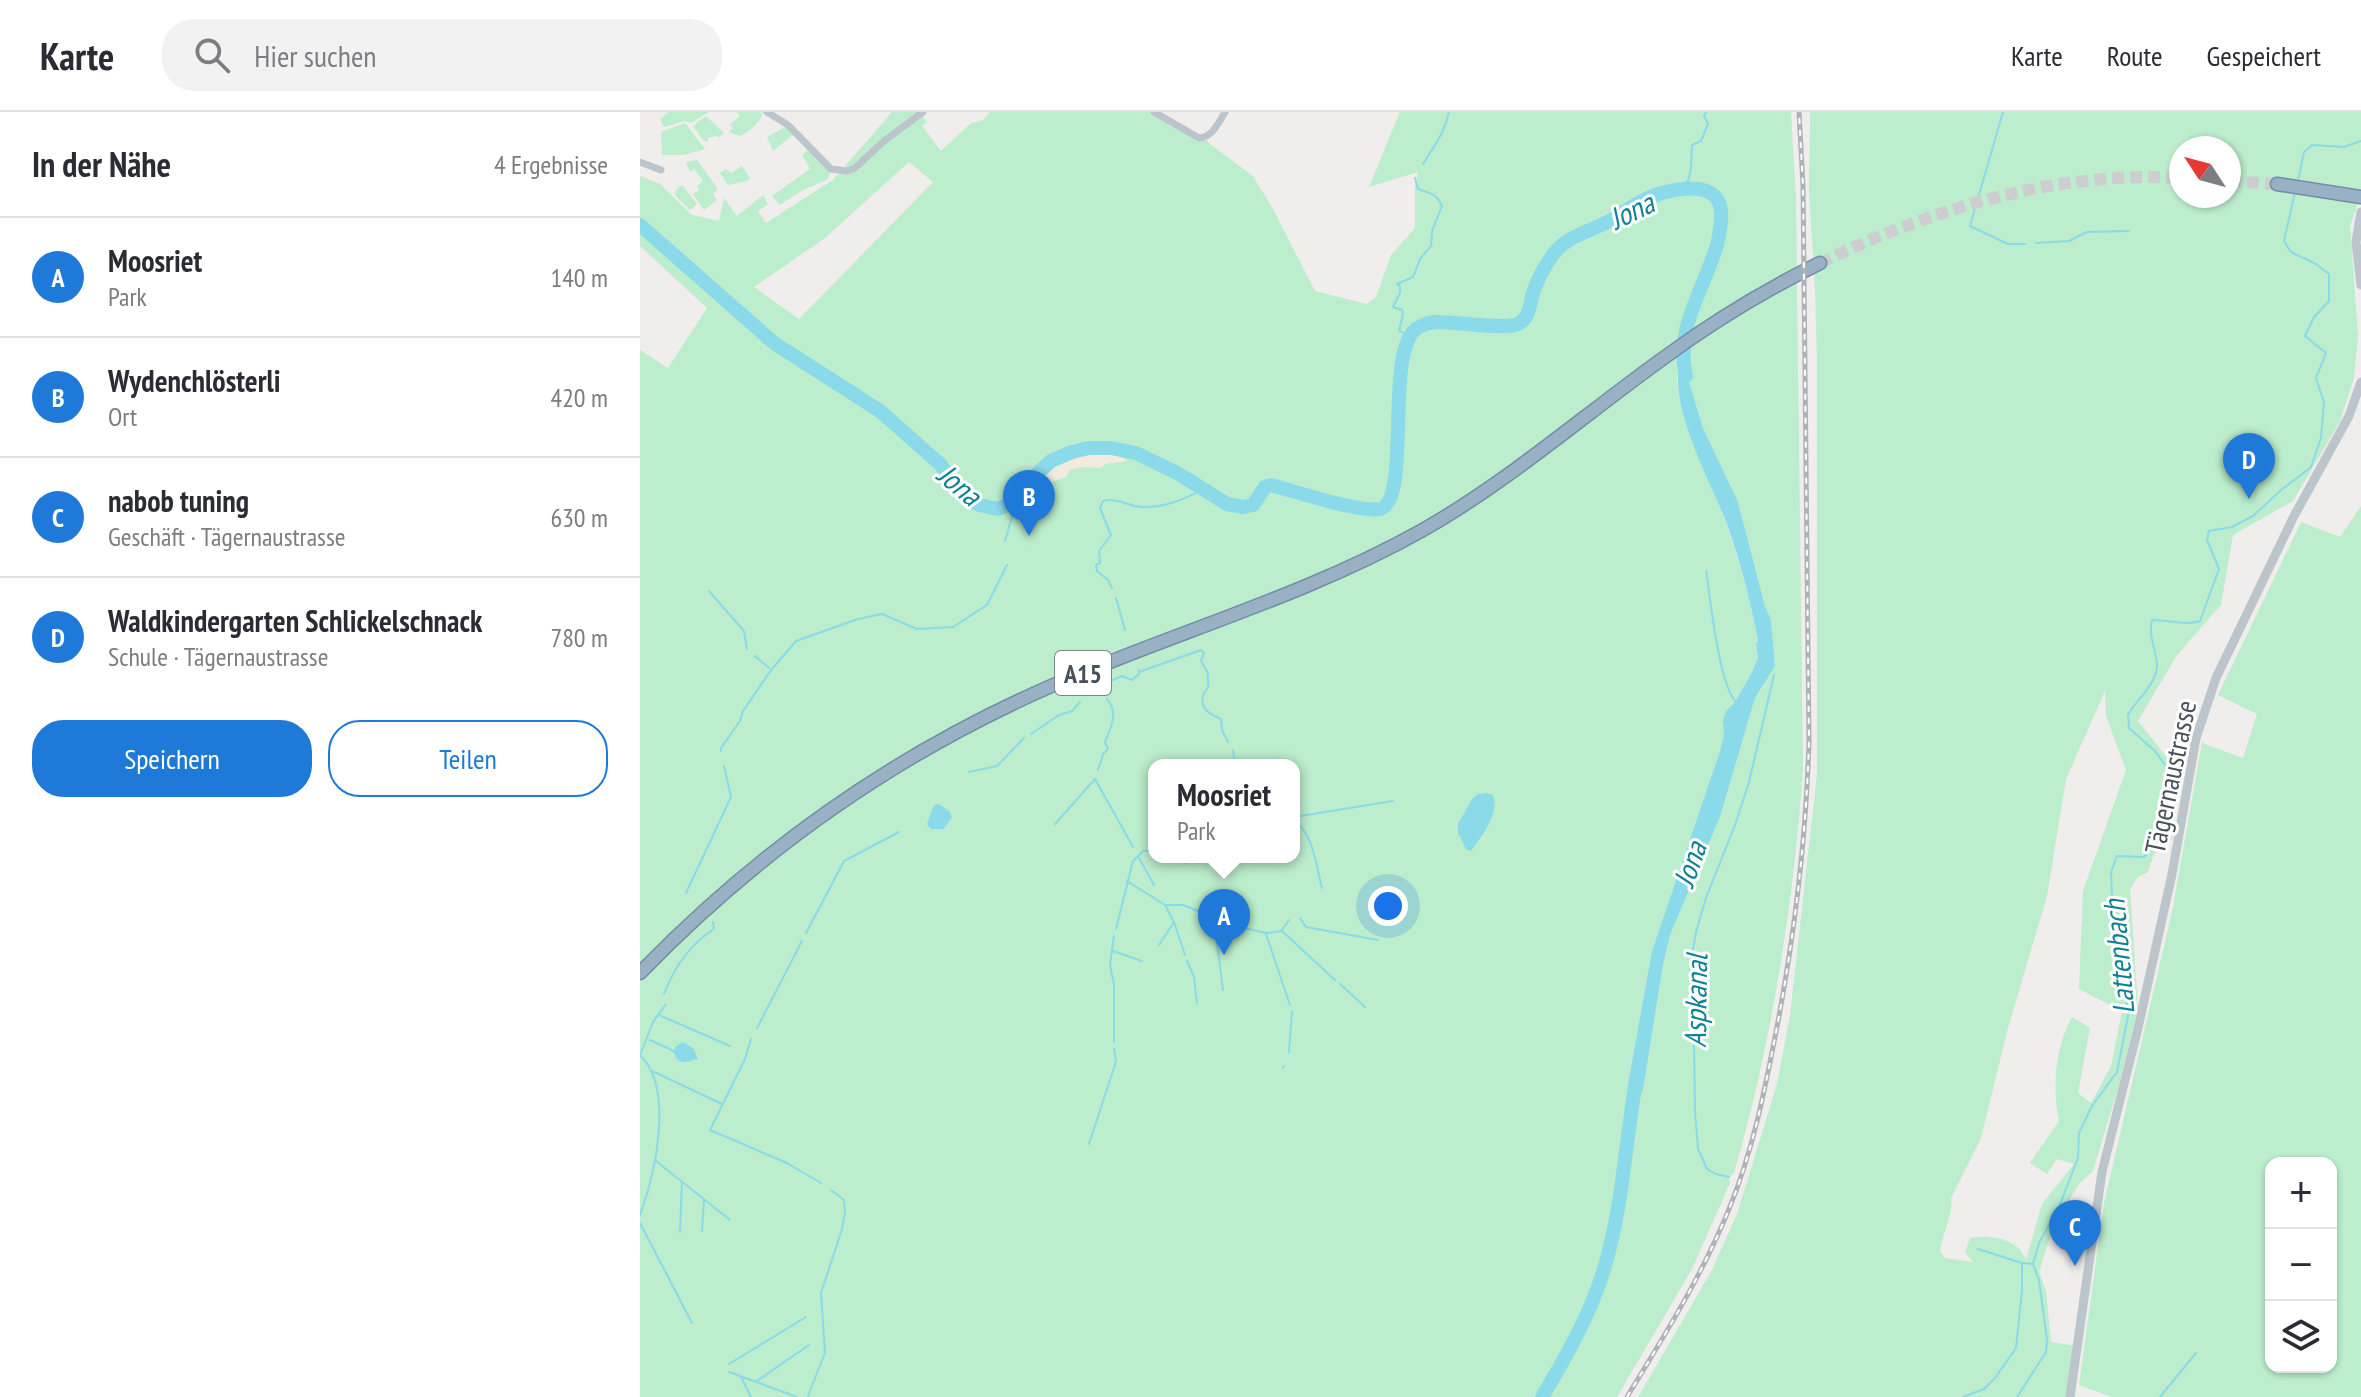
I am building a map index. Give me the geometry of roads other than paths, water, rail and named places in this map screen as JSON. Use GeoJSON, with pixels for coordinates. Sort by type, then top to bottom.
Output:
{"type":"FeatureCollection","features":[{"type":"Feature","properties":{"kind":"highway"},"geometry":{"type":"LineString","coordinates":[[2283,185],[2361,197]]}},
{"type":"Feature","properties":{"kind":"highway","name":"A15"},"geometry":{"type":"LineString","coordinates":[[640,973],[759,863],[826,812],[896,766],[968,725],[1050,687],[1292,592],[1400,542],[1491,486],[1719,319],[1820,263]]}},
{"type":"Feature","properties":{"kind":"street"},"geometry":{"type":"LineString","coordinates":[[767,112],[788,125],[831,169],[847,171],[855,168],[923,112]]}},
{"type":"Feature","properties":{"kind":"street"},"geometry":{"type":"LineString","coordinates":[[1154,112],[1199,138],[1211,134],[1225,112]]}},
{"type":"Feature","properties":{"kind":"street"},"geometry":{"type":"LineString","coordinates":[[640,162],[661,170]]}},
{"type":"Feature","properties":{"kind":"street"},"geometry":{"type":"LineString","coordinates":[[2361,212],[2356,242],[2361,285]]}},
{"type":"Feature","properties":{"kind":"street","name":"Tägernaustrasse"},"geometry":{"type":"LineString","coordinates":[[2070,1397],[2102,1172],[2172,874],[2196,738],[2216,678],[2293,518],[2349,416],[2361,382]]}},
{"type":"Feature","properties":{"kind":"water"},"geometry":{"type":"Polygon","coordinates":[[[1682,359],[1703,428],[1738,502],[1771,620],[1775,666],[1755,698],[1720,817],[1670,935],[1643,1090],[1633,1102],[1628,1084],[1652,951],[1720,751],[1726,711],[1735,702],[1758,657],[1755,625],[1736,551],[1684,418],[1678,376],[1682,359]]]}},
{"type":"Feature","properties":{"kind":"water"},"geometry":{"type":"Polygon","coordinates":[[[1486,793],[1493,795],[1494,810],[1471,851],[1466,849],[1458,833],[1458,824],[1472,799],[1486,793]]]}},
{"type":"Feature","properties":{"kind":"water"},"geometry":{"type":"Polygon","coordinates":[[[939,804],[952,817],[944,829],[931,829],[927,824],[934,805],[939,804]]]}},
{"type":"Feature","properties":{"kind":"water"},"geometry":{"type":"Polygon","coordinates":[[[683,1042],[693,1048],[698,1059],[679,1060],[674,1053],[675,1047],[683,1042]]]}},
{"type":"Feature","properties":{"kind":"waterway"},"geometry":{"type":"LineString","coordinates":[[1423,164],[1442,133],[1449,112]]}},
{"type":"Feature","properties":{"kind":"waterway"},"geometry":{"type":"LineString","coordinates":[[1686,189],[1692,145],[1701,141],[1708,124],[1704,116],[1706,112]]}},
{"type":"Feature","properties":{"kind":"waterway"},"geometry":{"type":"LineString","coordinates":[[2003,112],[1970,226],[2008,244],[2025,244]]}},
{"type":"Feature","properties":{"kind":"waterway","name":"Lattenbach"},"geometry":{"type":"LineString","coordinates":[[2298,181],[2304,152],[2312,145],[2344,147],[2361,141]]}},
{"type":"Feature","properties":{"kind":"waterway"},"geometry":{"type":"LineString","coordinates":[[1409,337],[1399,330],[1402,310],[1393,307],[1400,293],[1397,284],[1413,277],[1420,259],[1431,246],[1432,231],[1442,206],[1435,196],[1418,189],[1415,178]]}},
{"type":"Feature","properties":{"kind":"waterway","name":"Jona"},"geometry":{"type":"LineString","coordinates":[[640,225],[774,343],[880,411],[940,464],[965,497],[979,505],[998,509],[1017,500],[1051,461],[1089,448],[1136,453],[1179,474],[1227,504],[1253,505],[1265,487],[1271,485],[1343,505],[1380,509],[1389,500],[1394,482],[1401,371],[1405,348],[1413,332],[1435,322],[1505,326],[1520,323],[1528,312],[1543,270],[1561,246],[1652,196],[1674,190],[1697,189],[1715,197],[1720,205],[1721,218],[1713,258],[1693,307],[1684,341],[1686,376]]}},
{"type":"Feature","properties":{"kind":"waterway","name":"Lattenbach"},"geometry":{"type":"LineString","coordinates":[[2017,1397],[2046,1352],[2039,1280],[2033,1264],[2039,1243],[2059,1207],[2078,1158],[2079,1133],[2092,1106],[2117,1072],[2129,1011],[2115,967],[2111,872],[2117,856],[2144,857],[2165,831],[2174,803],[2176,780],[2155,751],[2129,728],[2128,715],[2156,672],[2152,620],[2200,621],[2219,569],[2207,540],[2209,531],[2232,527],[2253,516],[2311,467],[2321,438],[2324,402],[2316,378],[2326,353],[2305,336],[2314,317],[2329,301],[2329,274],[2291,252],[2284,241],[2295,192]]}},
{"type":"Feature","properties":{"kind":"waterway"},"geometry":{"type":"LineString","coordinates":[[2036,243],[2069,241],[2087,232],[2129,231]]}},
{"type":"Feature","properties":{"kind":"waterway"},"geometry":{"type":"LineString","coordinates":[[1112,588],[1097,571],[1096,565],[1100,563],[1099,551],[1111,535],[1100,508],[1103,501],[1113,500],[1141,507],[1157,506],[1181,500],[1202,489]]}},
{"type":"Feature","properties":{"kind":"waterway"},"geometry":{"type":"LineString","coordinates":[[1005,541],[1017,500]]}},
{"type":"Feature","properties":{"kind":"waterway"},"geometry":{"type":"LineString","coordinates":[[721,751],[743,711],[771,670],[796,641],[858,619],[882,614],[917,629],[953,627],[987,605],[1007,565]]}},
{"type":"Feature","properties":{"kind":"waterway"},"geometry":{"type":"LineString","coordinates":[[1706,571],[1724,676],[1735,701]]}},
{"type":"Feature","properties":{"kind":"waterway"},"geometry":{"type":"LineString","coordinates":[[709,591],[744,631],[747,649]]}},
{"type":"Feature","properties":{"kind":"waterway"},"geometry":{"type":"LineString","coordinates":[[1116,598],[1125,630]]}},
{"type":"Feature","properties":{"kind":"waterway"},"geometry":{"type":"LineString","coordinates":[[1139,672],[1201,650],[1204,653],[1201,661],[1208,673],[1208,687],[1202,703],[1209,713],[1221,719],[1228,742]]}},
{"type":"Feature","properties":{"kind":"waterway"},"geometry":{"type":"LineString","coordinates":[[755,656],[769,668]]}},
{"type":"Feature","properties":{"kind":"waterway"},"geometry":{"type":"LineString","coordinates":[[1103,684],[1122,676],[1132,680],[1139,670]]}},
{"type":"Feature","properties":{"kind":"waterway","name":"Aspkanal"},"geometry":{"type":"LineString","coordinates":[[1729,1177],[1707,1169],[1698,1149],[1690,967],[1706,898],[1749,782],[1774,675]]}},
{"type":"Feature","properties":{"kind":"waterway"},"geometry":{"type":"LineString","coordinates":[[1098,770],[1108,749],[1105,742],[1113,720],[1113,710],[1107,699]]}},
{"type":"Feature","properties":{"kind":"waterway"},"geometry":{"type":"LineString","coordinates":[[1031,734],[1059,715],[1072,711],[1080,702]]}},
{"type":"Feature","properties":{"kind":"waterway"},"geometry":{"type":"LineString","coordinates":[[969,772],[997,766],[1024,738]]}},
{"type":"Feature","properties":{"kind":"waterway"},"geometry":{"type":"LineString","coordinates":[[1233,750],[1234,759]]}},
{"type":"Feature","properties":{"kind":"waterway"},"geometry":{"type":"LineString","coordinates":[[686,893],[731,797],[724,766]]}},
{"type":"Feature","properties":{"kind":"waterway"},"geometry":{"type":"LineString","coordinates":[[1055,824],[1095,779],[1133,847]]}},
{"type":"Feature","properties":{"kind":"waterway"},"geometry":{"type":"LineString","coordinates":[[1300,816],[1393,801]]}},
{"type":"Feature","properties":{"kind":"waterway"},"geometry":{"type":"LineString","coordinates":[[1300,825],[1310,842],[1322,888]]}},
{"type":"Feature","properties":{"kind":"waterway"},"geometry":{"type":"LineString","coordinates":[[806,933],[844,861],[899,832]]}},
{"type":"Feature","properties":{"kind":"waterway"},"geometry":{"type":"LineString","coordinates":[[1116,929],[1133,861],[1143,851],[1148,851]]}},
{"type":"Feature","properties":{"kind":"waterway"},"geometry":{"type":"LineString","coordinates":[[1138,856],[1154,885]]}},
{"type":"Feature","properties":{"kind":"waterway"},"geometry":{"type":"LineString","coordinates":[[1127,881],[1165,905],[1183,905],[1240,927],[1266,933],[1282,931],[1335,980]]}},
{"type":"Feature","properties":{"kind":"waterway"},"geometry":{"type":"LineString","coordinates":[[1165,905],[1185,955]]}},
{"type":"Feature","properties":{"kind":"waterway"},"geometry":{"type":"LineString","coordinates":[[1300,918],[1306,927],[1378,940]]}},
{"type":"Feature","properties":{"kind":"waterway"},"geometry":{"type":"LineString","coordinates":[[1214,920],[1223,990]]}},
{"type":"Feature","properties":{"kind":"waterway"},"geometry":{"type":"LineString","coordinates":[[1282,930],[1289,920]]}},
{"type":"Feature","properties":{"kind":"waterway"},"geometry":{"type":"LineString","coordinates":[[664,994],[684,957],[714,929],[713,922]]}},
{"type":"Feature","properties":{"kind":"waterway"},"geometry":{"type":"LineString","coordinates":[[1159,945],[1174,922]]}},
{"type":"Feature","properties":{"kind":"waterway"},"geometry":{"type":"LineString","coordinates":[[1266,934],[1290,1005]]}},
{"type":"Feature","properties":{"kind":"waterway"},"geometry":{"type":"LineString","coordinates":[[1114,936],[1110,965],[1114,984],[1114,1042]]}},
{"type":"Feature","properties":{"kind":"waterway"},"geometry":{"type":"LineString","coordinates":[[757,1028],[802,941]]}},
{"type":"Feature","properties":{"kind":"waterway"},"geometry":{"type":"LineString","coordinates":[[1113,951],[1142,961]]}},
{"type":"Feature","properties":{"kind":"waterway"},"geometry":{"type":"LineString","coordinates":[[1187,961],[1194,977],[1197,1004]]}},
{"type":"Feature","properties":{"kind":"waterway"},"geometry":{"type":"LineString","coordinates":[[1340,984],[1365,1007]]}},
{"type":"Feature","properties":{"kind":"waterway"},"geometry":{"type":"LineString","coordinates":[[641,1053],[653,1022],[666,1004]]}},
{"type":"Feature","properties":{"kind":"waterway"},"geometry":{"type":"LineString","coordinates":[[1289,1052],[1292,1011]]}},
{"type":"Feature","properties":{"kind":"waterway"},"geometry":{"type":"LineString","coordinates":[[659,1015],[730,1046]]}},
{"type":"Feature","properties":{"kind":"waterway"},"geometry":{"type":"LineString","coordinates":[[751,1039],[745,1059],[710,1130],[787,1163],[821,1183]]}},
{"type":"Feature","properties":{"kind":"waterway"},"geometry":{"type":"LineString","coordinates":[[650,1040],[674,1051]]}},
{"type":"Feature","properties":{"kind":"waterway"},"geometry":{"type":"LineString","coordinates":[[1089,1144],[1114,1068],[1114,1049]]}},
{"type":"Feature","properties":{"kind":"waterway"},"geometry":{"type":"LineString","coordinates":[[640,1055],[651,1070],[659,1110],[656,1155],[640,1215]]}},
{"type":"Feature","properties":{"kind":"waterway"},"geometry":{"type":"LineString","coordinates":[[652,1071],[722,1104]]}},
{"type":"Feature","properties":{"kind":"waterway","name":"Jona"},"geometry":{"type":"LineString","coordinates":[[1542,1397],[1585,1318],[1604,1269],[1619,1201],[1635,1087]]}},
{"type":"Feature","properties":{"kind":"waterway"},"geometry":{"type":"LineString","coordinates":[[656,1161],[730,1220]]}},
{"type":"Feature","properties":{"kind":"waterway"},"geometry":{"type":"LineString","coordinates":[[680,1232],[682,1182]]}},
{"type":"Feature","properties":{"kind":"waterway"},"geometry":{"type":"LineString","coordinates":[[808,1396],[825,1353],[821,1293],[845,1212],[844,1200],[831,1190]]}},
{"type":"Feature","properties":{"kind":"waterway"},"geometry":{"type":"LineString","coordinates":[[702,1231],[704,1200]]}},
{"type":"Feature","properties":{"kind":"waterway"},"geometry":{"type":"LineString","coordinates":[[640,1223],[692,1323]]}},
{"type":"Feature","properties":{"kind":"waterway"},"geometry":{"type":"LineString","coordinates":[[1978,1249],[2032,1264]]}},
{"type":"Feature","properties":{"kind":"waterway"},"geometry":{"type":"LineString","coordinates":[[1963,1397],[1984,1389],[2016,1348],[2022,1263]]}},
{"type":"Feature","properties":{"kind":"waterway"},"geometry":{"type":"LineString","coordinates":[[729,1364],[806,1317]]}},
{"type":"Feature","properties":{"kind":"waterway"},"geometry":{"type":"LineString","coordinates":[[757,1381],[809,1345]]}},
{"type":"Feature","properties":{"kind":"waterway"},"geometry":{"type":"LineString","coordinates":[[2160,1397],[2196,1353]]}},
{"type":"Feature","properties":{"kind":"waterway"},"geometry":{"type":"LineString","coordinates":[[729,1372],[797,1397]]}},
{"type":"Feature","properties":{"kind":"waterway"},"geometry":{"type":"LineString","coordinates":[[741,1377],[751,1397]]}},
{"type":"Feature","properties":{"kind":"tunnel"},"geometry":{"type":"LineString","coordinates":[[1820,263],[1905,226],[1995,198],[2088,180],[2169,178]]}},
{"type":"Feature","properties":{"kind":"tunnel"},"geometry":{"type":"LineString","coordinates":[[2241,182],[2277,184]]}},
{"type":"Feature","properties":{"kind":"railway"},"geometry":{"type":"LineString","coordinates":[[1627,1397],[1695,1282],[1737,1187],[1752,1142],[1768,1073],[1794,920],[1809,742],[1803,186],[1799,112]]}},
{"type":"Feature","properties":{"kind":"place","name":"Waldkindergarten Schlickelschnack"},"geometry":{"type":"Point","coordinates":[2249,499]}},
{"type":"Feature","properties":{"kind":"place","name":"Wydenchlösterli"},"geometry":{"type":"Point","coordinates":[1029,536]}},
{"type":"Feature","properties":{"kind":"place","name":"Moosriet"},"geometry":{"type":"Point","coordinates":[1224,955]}},
{"type":"Feature","properties":{"kind":"place","name":"nabob tuning"},"geometry":{"type":"Point","coordinates":[2075,1266]}}]}
